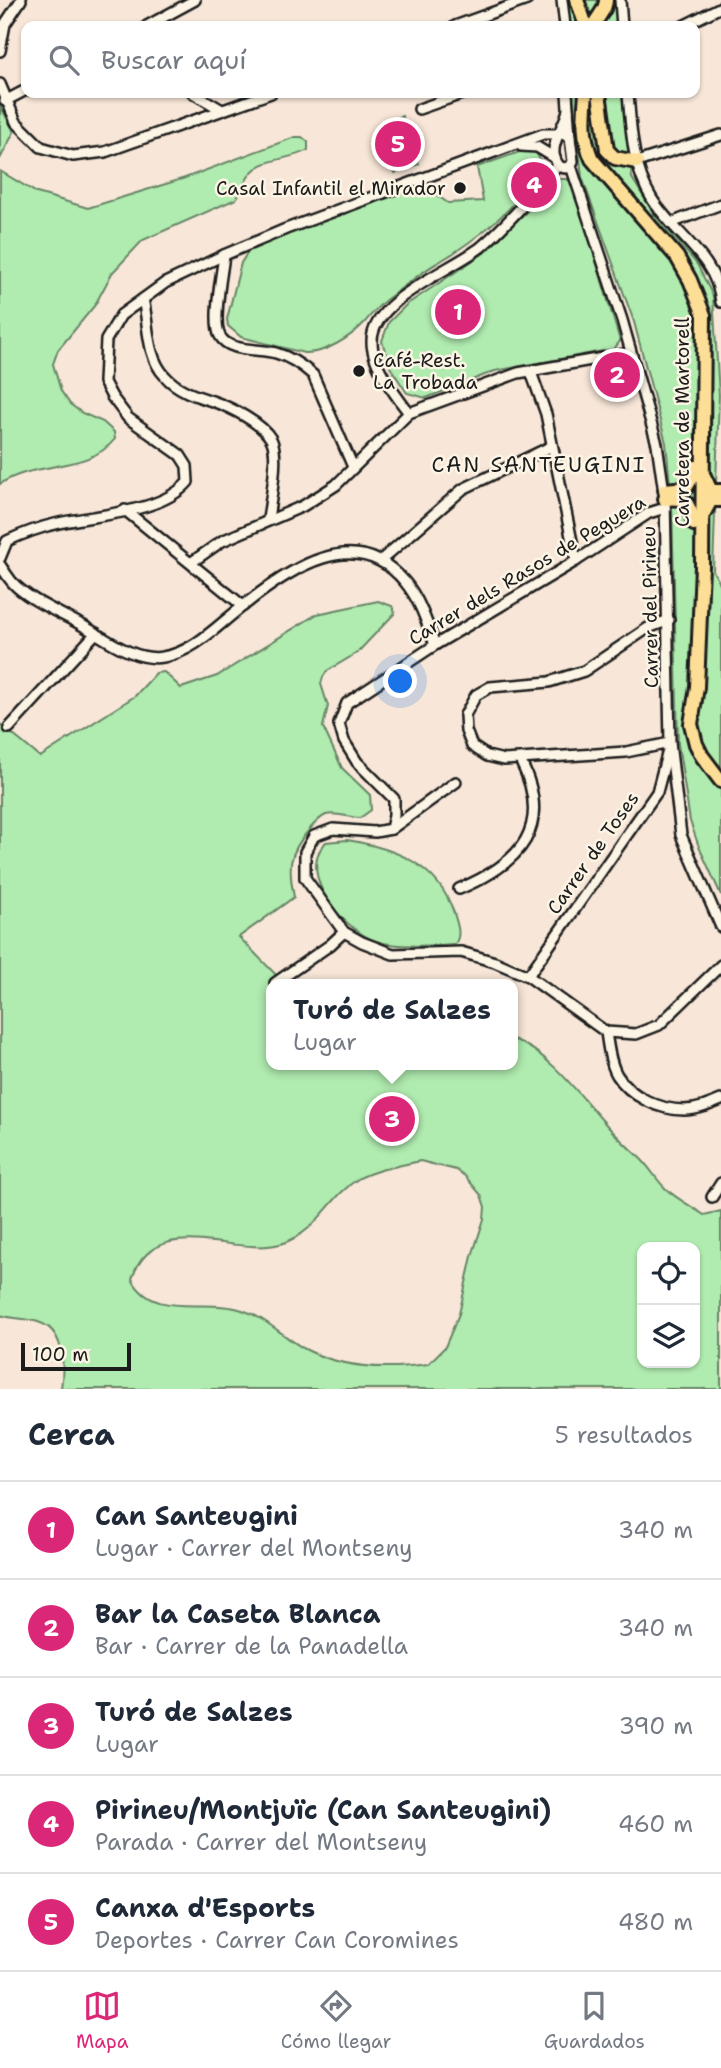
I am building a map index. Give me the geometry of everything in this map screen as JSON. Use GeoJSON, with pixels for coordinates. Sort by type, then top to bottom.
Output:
{"type":"FeatureCollection","features":[{"type":"Feature","properties":{"kind":"main road"},"geometry":{"type":"LineString","coordinates":[[579,6],[596,21],[605,9],[606,0]]}},
{"type":"Feature","properties":{"kind":"main road","name":"Carretera de Martorell"},"geometry":{"type":"LineString","coordinates":[[586,98],[584,131],[592,159],[677,257],[704,315],[698,522],[699,642],[697,687],[691,714],[696,744],[721,781]]}},
{"type":"Feature","properties":{"kind":"main road"},"geometry":{"type":"LineString","coordinates":[[600,98],[607,150],[615,158],[637,162]]}},
{"type":"Feature","properties":{"kind":"main road"},"geometry":{"type":"LineString","coordinates":[[665,499],[686,488],[699,470],[696,448],[698,300]]}},
{"type":"Feature","properties":{"kind":"main road"},"geometry":{"type":"LineString","coordinates":[[696,448],[699,461],[698,490],[713,496],[698,522]]}},
{"type":"Feature","properties":{"kind":"main road","name":"Carretera de Martorell"},"geometry":{"type":"LineString","coordinates":[[699,470],[713,496]]}},
{"type":"Feature","properties":{"kind":"main road"},"geometry":{"type":"LineString","coordinates":[[665,499],[677,498],[685,501],[698,522]]}},
{"type":"Feature","properties":{"kind":"street"},"geometry":{"type":"LineString","coordinates":[[0,51],[5,24],[21,0]]}},
{"type":"Feature","properties":{"kind":"street"},"geometry":{"type":"LineString","coordinates":[[157,21],[195,0]]}},
{"type":"Feature","properties":{"kind":"street"},"geometry":{"type":"LineString","coordinates":[[469,21],[527,0]]}},
{"type":"Feature","properties":{"kind":"street"},"geometry":{"type":"LineString","coordinates":[[562,0],[564,21]]}},
{"type":"Feature","properties":{"kind":"street"},"geometry":{"type":"LineString","coordinates":[[620,0],[622,21]]}},
{"type":"Feature","properties":{"kind":"street"},"geometry":{"type":"LineString","coordinates":[[693,21],[721,7]]}},
{"type":"Feature","properties":{"kind":"street"},"geometry":{"type":"LineString","coordinates":[[172,14],[172,21]]}},
{"type":"Feature","properties":{"kind":"street"},"geometry":{"type":"LineString","coordinates":[[0,84],[16,122],[41,147],[73,156],[105,152],[257,98]]}},
{"type":"Feature","properties":{"kind":"street"},"geometry":{"type":"LineString","coordinates":[[5,101],[21,93]]}},
{"type":"Feature","properties":{"kind":"street"},"geometry":{"type":"LineString","coordinates":[[202,98],[222,110]]}},
{"type":"Feature","properties":{"kind":"street"},"geometry":{"type":"LineString","coordinates":[[419,109],[451,98]]}},
{"type":"Feature","properties":{"kind":"street","name":"Carrer del Pirineu"},"geometry":{"type":"LineString","coordinates":[[567,98],[573,161],[571,166],[578,179],[657,444],[665,499],[670,743],[681,835],[721,927]]}},
{"type":"Feature","properties":{"kind":"street"},"geometry":{"type":"LineString","coordinates":[[629,98],[637,162],[647,190],[671,223],[711,269],[718,283],[721,302]]}},
{"type":"Feature","properties":{"kind":"street","name":"Carrer del Pirineu"},"geometry":{"type":"LineString","coordinates":[[556,161],[555,139],[568,110]]}},
{"type":"Feature","properties":{"kind":"street"},"geometry":{"type":"LineString","coordinates":[[0,558],[7,541],[27,532],[58,523],[153,506],[179,492],[188,482],[187,466],[180,456],[128,418],[104,382],[106,340],[121,315],[165,282],[286,229],[547,133],[565,134],[570,138]]}},
{"type":"Feature","properties":{"kind":"street"},"geometry":{"type":"LineString","coordinates":[[637,162],[721,135]]}},
{"type":"Feature","properties":{"kind":"street"},"geometry":{"type":"LineString","coordinates":[[512,147],[537,147],[566,168],[571,166]]}},
{"type":"Feature","properties":{"kind":"street"},"geometry":{"type":"LineString","coordinates":[[409,413],[377,361],[371,343],[375,327],[391,306],[481,247],[556,161]]}},
{"type":"Feature","properties":{"kind":"street"},"geometry":{"type":"LineString","coordinates":[[671,223],[721,204]]}},
{"type":"Feature","properties":{"kind":"street"},"geometry":{"type":"LineString","coordinates":[[224,255],[216,318],[219,336],[230,345],[282,355],[302,366],[313,376],[353,467]]}},
{"type":"Feature","properties":{"kind":"street"},"geometry":{"type":"LineString","coordinates":[[143,299],[151,349],[166,378],[188,393],[218,403],[250,419],[271,439],[275,458],[268,520]]}},
{"type":"Feature","properties":{"kind":"street"},"geometry":{"type":"LineString","coordinates":[[191,562],[222,541],[303,506],[335,485],[409,413],[517,373],[631,353]]}},
{"type":"Feature","properties":{"kind":"street"},"geometry":{"type":"LineString","coordinates":[[531,372],[546,414],[576,561]]}},
{"type":"Feature","properties":{"kind":"street"},"geometry":{"type":"LineString","coordinates":[[380,561],[463,489],[552,446]]}},
{"type":"Feature","properties":{"kind":"street","name":"Carrer dels Rasos de Peguera"},"geometry":{"type":"LineString","coordinates":[[391,829],[394,799],[357,762],[344,741],[339,724],[347,703],[435,645],[576,561],[649,513],[665,499]]}},
{"type":"Feature","properties":{"kind":"street"},"geometry":{"type":"LineString","coordinates":[[125,510],[243,606]]}},
{"type":"Feature","properties":{"kind":"street"},"geometry":{"type":"LineString","coordinates":[[0,565],[13,584],[96,633],[124,649],[160,658],[180,653],[309,562],[342,552],[361,554],[380,561],[404,580],[418,602],[435,645]]}},
{"type":"Feature","properties":{"kind":"street"},"geometry":{"type":"LineString","coordinates":[[668,620],[648,628],[584,671],[550,682],[490,687],[476,695],[465,715],[466,731],[472,746],[487,756],[504,760],[626,751],[670,743]]}},
{"type":"Feature","properties":{"kind":"street"},"geometry":{"type":"LineString","coordinates":[[9,728],[96,633]]}},
{"type":"Feature","properties":{"kind":"street","name":"Carrer de Toses"},"geometry":{"type":"LineString","coordinates":[[527,975],[657,792],[670,743]]}},
{"type":"Feature","properties":{"kind":"street"},"geometry":{"type":"LineString","coordinates":[[459,890],[484,879],[521,849],[531,828],[534,806],[531,782],[520,760]]}},
{"type":"Feature","properties":{"kind":"street"},"geometry":{"type":"LineString","coordinates":[[456,782],[391,829],[375,832],[333,829],[314,836],[305,852],[305,878],[344,932],[393,954],[461,952],[495,962],[527,975],[606,1032],[636,1034],[659,1025],[721,965]]}},
{"type":"Feature","properties":{"kind":"street"},"geometry":{"type":"LineString","coordinates":[[281,979],[344,932]]}},
{"type":"Feature","properties":{"kind":"street"},"geometry":{"type":"LineString","coordinates":[[606,1032],[608,1050],[617,1075],[634,1094],[659,1106],[684,1110],[721,1100]]}},
{"type":"Feature","properties":{"kind":"street"},"geometry":{"type":"LineString","coordinates":[[712,1197],[721,1183]]}},
{"type":"Feature","properties":{"kind":"green space"},"geometry":{"type":"Polygon","coordinates":[[[568,0],[615,0],[617,21],[569,21],[568,0]]]}},
{"type":"Feature","properties":{"kind":"green space"},"geometry":{"type":"Polygon","coordinates":[[[574,98],[623,98],[632,178],[654,214],[697,264],[713,296],[719,395],[713,571],[721,585],[721,895],[690,821],[678,744],[672,505],[666,443],[634,322],[582,177],[574,98]]]}},
{"type":"Feature","properties":{"kind":"green space"},"geometry":{"type":"Polygon","coordinates":[[[0,105],[14,132],[0,159],[0,105]]]}},
{"type":"Feature","properties":{"kind":"green space"},"geometry":{"type":"Polygon","coordinates":[[[402,116],[419,164],[395,173],[378,124],[402,116]]]}},
{"type":"Feature","properties":{"kind":"green space"},"geometry":{"type":"Polygon","coordinates":[[[295,137],[302,137],[308,142],[308,150],[259,166],[248,177],[236,199],[143,240],[112,273],[95,305],[58,350],[53,364],[61,391],[70,404],[82,413],[103,422],[114,432],[115,439],[104,450],[91,457],[29,472],[0,484],[0,171],[37,193],[88,208],[185,178],[295,137]]]}},
{"type":"Feature","properties":{"kind":"green space"},"geometry":{"type":"Polygon","coordinates":[[[528,149],[537,154],[542,164],[535,178],[512,206],[453,254],[387,299],[359,328],[337,344],[320,351],[304,353],[241,337],[228,326],[227,319],[241,263],[251,247],[413,189],[432,192],[448,203],[483,201],[477,167],[528,149]]]}},
{"type":"Feature","properties":{"kind":"green space"},"geometry":{"type":"Polygon","coordinates":[[[560,179],[567,179],[573,184],[620,341],[614,349],[495,371],[426,398],[407,393],[390,367],[382,341],[389,322],[406,305],[484,253],[560,179]]]}},
{"type":"Feature","properties":{"kind":"green space"},"geometry":{"type":"Polygon","coordinates":[[[378,601],[392,606],[395,613],[357,653],[327,671],[321,684],[328,706],[323,727],[342,768],[370,795],[371,810],[360,818],[330,814],[317,821],[293,854],[291,877],[294,897],[239,937],[280,979],[266,979],[266,1070],[518,1070],[518,1041],[538,1053],[562,1075],[670,1192],[704,1215],[721,1211],[721,1389],[61,1389],[61,1350],[54,1333],[38,1322],[0,1315],[0,724],[40,757],[135,696],[156,673],[164,672],[181,688],[217,676],[317,614],[378,601]],[[420,1161],[380,1170],[358,1179],[339,1195],[313,1224],[293,1239],[280,1244],[261,1246],[197,1240],[176,1241],[158,1246],[143,1258],[132,1279],[141,1292],[166,1304],[225,1306],[248,1312],[303,1348],[333,1360],[380,1367],[428,1364],[445,1347],[459,1314],[472,1256],[484,1219],[485,1207],[481,1195],[465,1176],[456,1170],[420,1161]]]}},
{"type":"Feature","properties":{"kind":"green space"},"geometry":{"type":"Polygon","coordinates":[[[347,840],[397,853],[425,870],[437,882],[454,913],[459,933],[455,944],[388,944],[366,937],[353,928],[328,901],[316,870],[318,855],[326,842],[347,840]]]}},
{"type":"Feature","properties":{"kind":"place","name":"Canxa d'Esports"},"geometry":{"type":"Point","coordinates":[398,144]}},
{"type":"Feature","properties":{"kind":"place","name":"Pirineu/Montjuïc (Can Santeugini)"},"geometry":{"type":"Point","coordinates":[534,185]}},
{"type":"Feature","properties":{"kind":"place","name":"Casal Infantil el Mirador"},"geometry":{"type":"Point","coordinates":[460,188]}},
{"type":"Feature","properties":{"kind":"place","name":"Can Santeugini"},"geometry":{"type":"Point","coordinates":[458,312]}},
{"type":"Feature","properties":{"kind":"place","name":"Café-Rest. La Trobada"},"geometry":{"type":"Point","coordinates":[359,371]}},
{"type":"Feature","properties":{"kind":"place","name":"Bar la Caseta Blanca"},"geometry":{"type":"Point","coordinates":[617,375]}},
{"type":"Feature","properties":{"kind":"place","name":"Turó de Salzes"},"geometry":{"type":"Point","coordinates":[392,1119]}},
{"type":"Feature","properties":{"kind":"district","name":"CAN SANTEUGINI"},"geometry":{"type":"Point","coordinates":[539,465]}}]}
